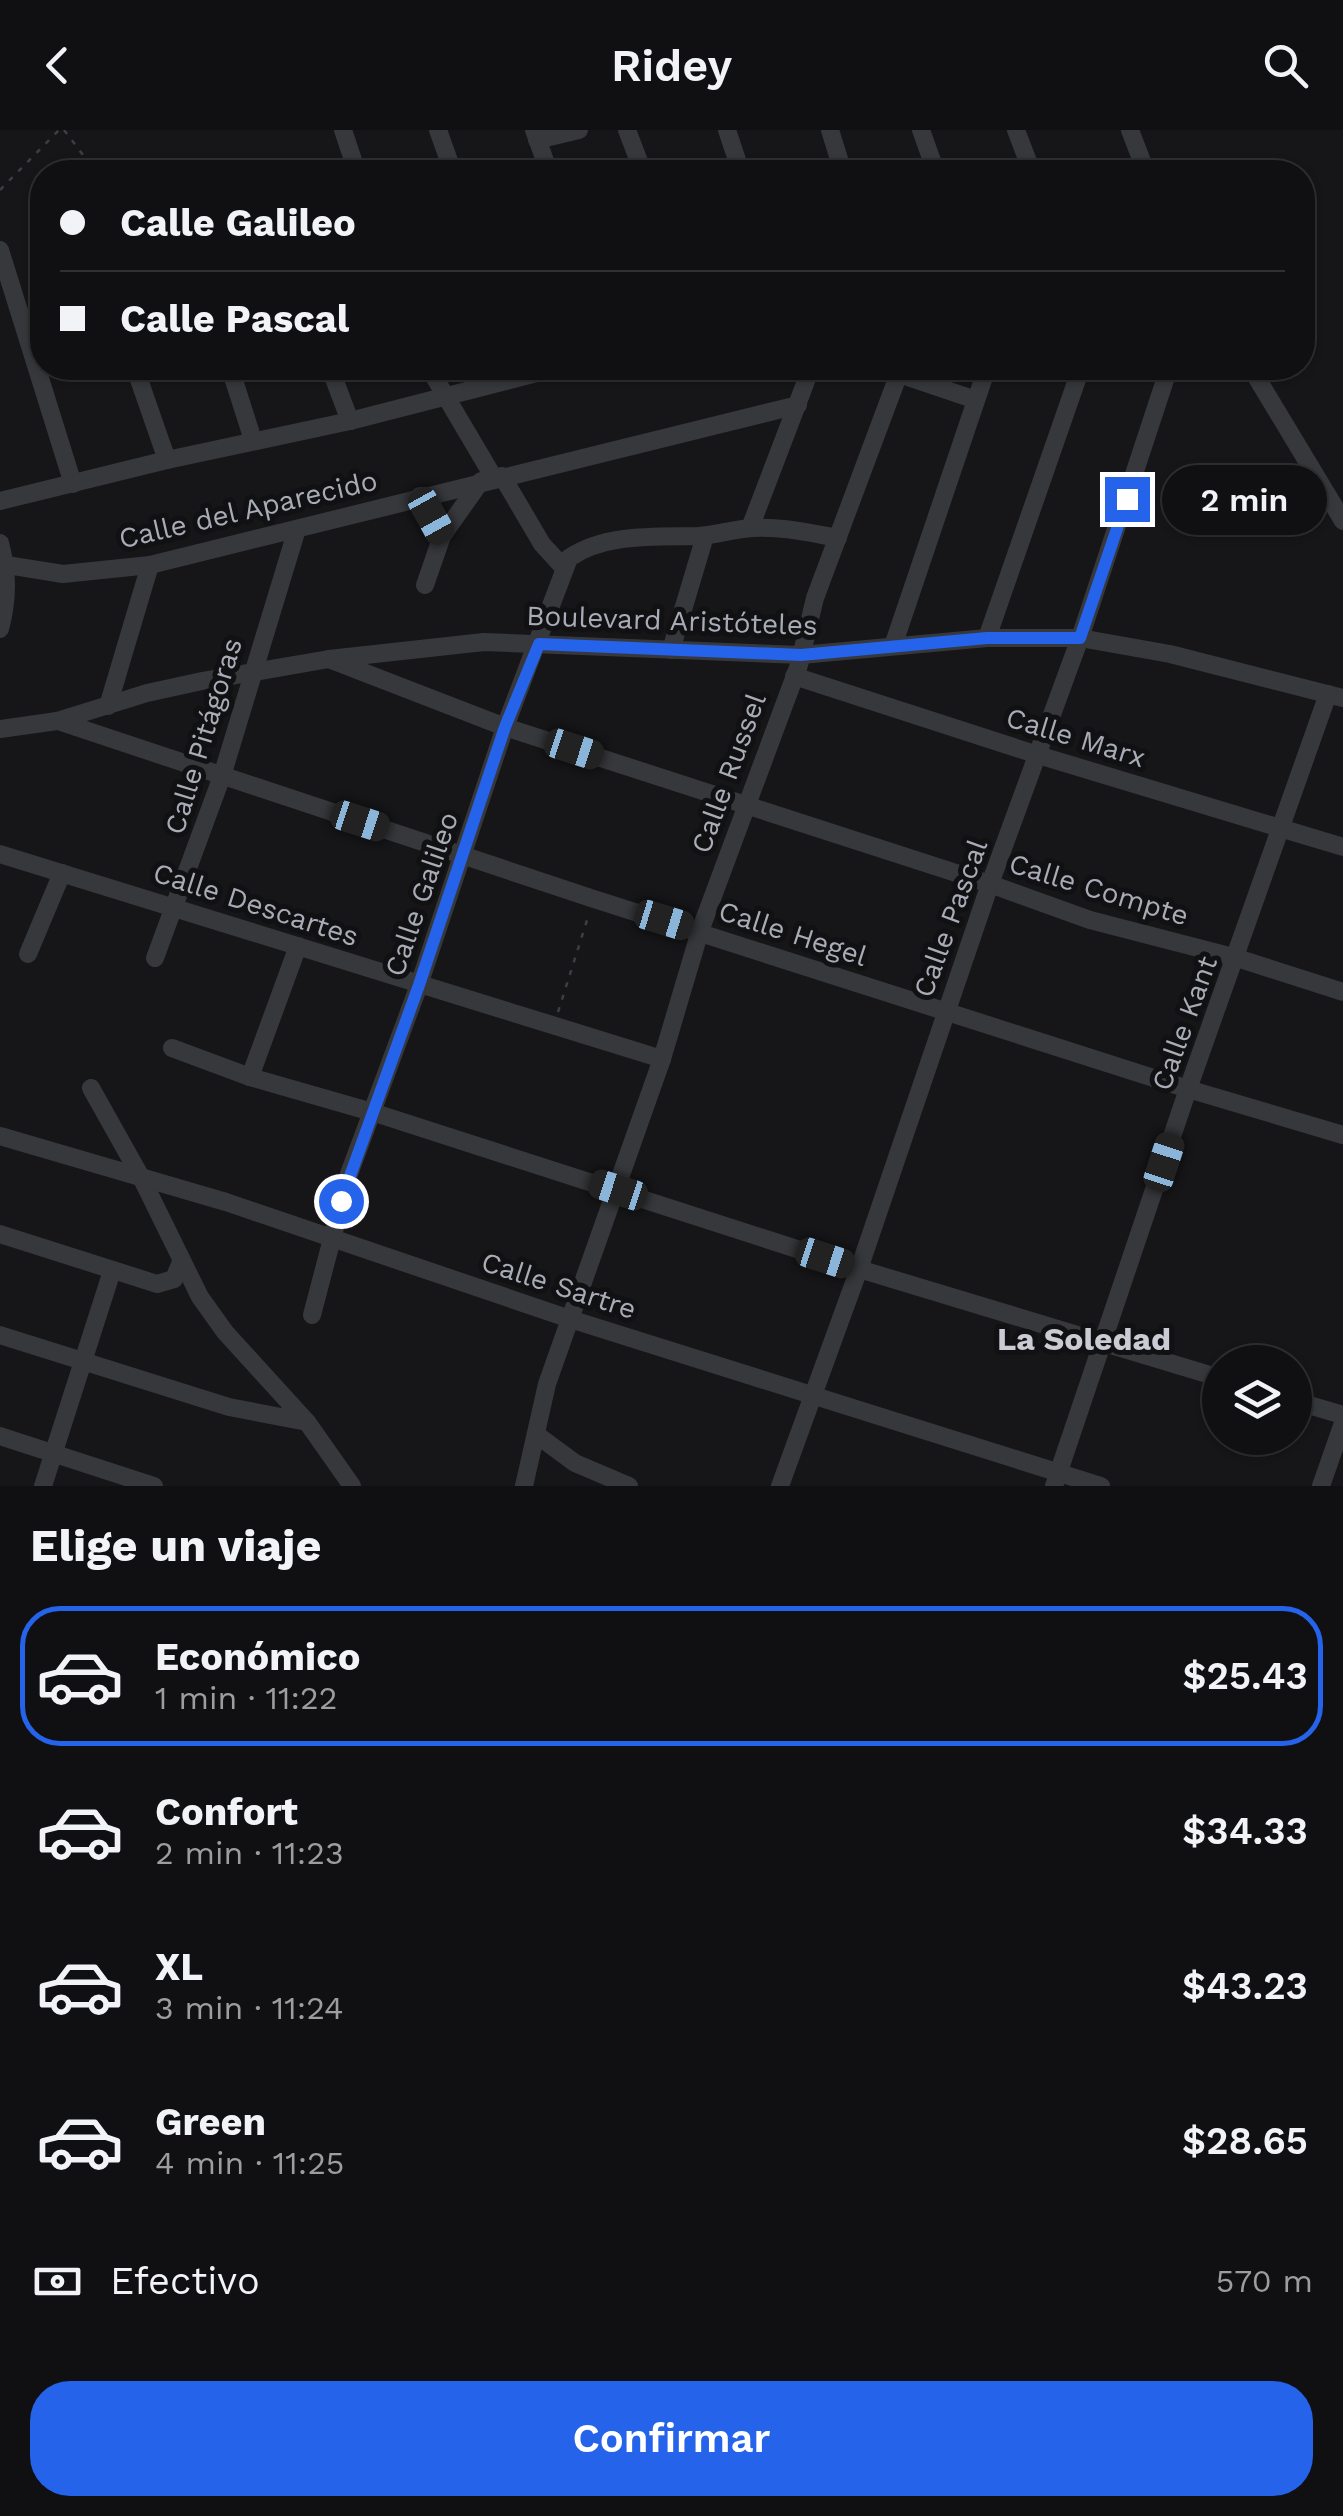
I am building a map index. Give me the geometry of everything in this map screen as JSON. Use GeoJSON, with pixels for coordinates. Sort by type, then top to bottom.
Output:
{"type":"FeatureCollection","features":[{"type":"Feature","properties":{"kind":"street"},"geometry":{"type":"LineString","coordinates":[[344,130],[353,160]]}},
{"type":"Feature","properties":{"kind":"street"},"geometry":{"type":"LineString","coordinates":[[438,130],[448,160]]}},
{"type":"Feature","properties":{"kind":"street"},"geometry":{"type":"LineString","coordinates":[[545,160],[536,135],[579,130]]}},
{"type":"Feature","properties":{"kind":"street"},"geometry":{"type":"LineString","coordinates":[[628,130],[639,160]]}},
{"type":"Feature","properties":{"kind":"street"},"geometry":{"type":"LineString","coordinates":[[727,130],[737,160]]}},
{"type":"Feature","properties":{"kind":"street"},"geometry":{"type":"LineString","coordinates":[[830,130],[839,160]]}},
{"type":"Feature","properties":{"kind":"street"},"geometry":{"type":"LineString","coordinates":[[921,130],[932,160]]}},
{"type":"Feature","properties":{"kind":"street"},"geometry":{"type":"LineString","coordinates":[[1016,130],[1027,160]]}},
{"type":"Feature","properties":{"kind":"street"},"geometry":{"type":"LineString","coordinates":[[1130,130],[1141,160]]}},
{"type":"Feature","properties":{"kind":"street"},"geometry":{"type":"LineString","coordinates":[[0,250],[30,346]]}},
{"type":"Feature","properties":{"kind":"street"},"geometry":{"type":"LineString","coordinates":[[41,380],[73,484]]}},
{"type":"Feature","properties":{"kind":"street"},"geometry":{"type":"LineString","coordinates":[[139,380],[166,460]]}},
{"type":"Feature","properties":{"kind":"street"},"geometry":{"type":"LineString","coordinates":[[234,380],[253,440]]}},
{"type":"Feature","properties":{"kind":"street"},"geometry":{"type":"LineString","coordinates":[[335,380],[350,421]]}},
{"type":"Feature","properties":{"kind":"street"},"geometry":{"type":"LineString","coordinates":[[436,380],[492,478],[563,567],[579,551],[624,540],[704,536],[750,528],[780,528],[838,538]]}},
{"type":"Feature","properties":{"kind":"street"},"geometry":{"type":"LineString","coordinates":[[0,500],[350,421],[491,380]]}},
{"type":"Feature","properties":{"kind":"street"},"geometry":{"type":"LineString","coordinates":[[750,528],[807,380]]}},
{"type":"Feature","properties":{"kind":"street","name":"Calle Russel"},"geometry":{"type":"LineString","coordinates":[[524,1486],[547,1384],[618,1190],[700,931],[794,676],[815,598],[897,380]]}},
{"type":"Feature","properties":{"kind":"street"},"geometry":{"type":"LineString","coordinates":[[924,380],[976,400]]}},
{"type":"Feature","properties":{"kind":"street"},"geometry":{"type":"LineString","coordinates":[[893,646],[983,380]]}},
{"type":"Feature","properties":{"kind":"street"},"geometry":{"type":"LineString","coordinates":[[987,638],[1077,380]]}},
{"type":"Feature","properties":{"kind":"street","name":"Calle Pascal"},"geometry":{"type":"LineString","coordinates":[[780,1486],[1080,638],[1165,380]]}},
{"type":"Feature","properties":{"kind":"street"},"geometry":{"type":"LineString","coordinates":[[1258,380],[1343,521]]}},
{"type":"Feature","properties":{"kind":"street","name":"Calle del Aparecido"},"geometry":{"type":"LineString","coordinates":[[3,565],[62,574],[150,564],[798,405]]}},
{"type":"Feature","properties":{"kind":"street"},"geometry":{"type":"LineString","coordinates":[[424,585],[442,536],[492,478]]}},
{"type":"Feature","properties":{"kind":"street"},"geometry":{"type":"LineString","coordinates":[[420,496],[442,536]]}},
{"type":"Feature","properties":{"kind":"street","name":"Calle Pitágoras"},"geometry":{"type":"LineString","coordinates":[[155,958],[222,776],[296,529]]}},
{"type":"Feature","properties":{"kind":"street"},"geometry":{"type":"LineString","coordinates":[[671,650],[704,536]]}},
{"type":"Feature","properties":{"kind":"street"},"geometry":{"type":"LineString","coordinates":[[0,543],[6,603],[0,629]]}},
{"type":"Feature","properties":{"kind":"street"},"geometry":{"type":"LineString","coordinates":[[108,706],[150,564]]}},
{"type":"Feature","properties":{"kind":"street","name":"Calle Galileo"},"geometry":{"type":"LineString","coordinates":[[312,1314],[349,1174],[419,985],[563,567]]}},
{"type":"Feature","properties":{"kind":"street","name":"Boulevard Aristóteles"},"geometry":{"type":"LineString","coordinates":[[0,728],[57,721],[147,693],[252,672],[329,659],[484,642],[801,655],[987,638],[1080,638],[1170,654],[1336,696]]}},
{"type":"Feature","properties":{"kind":"street","name":"Calle Compte"},"geometry":{"type":"LineString","coordinates":[[329,659],[505,727],[1090,920],[1236,958],[1343,992]]}},
{"type":"Feature","properties":{"kind":"street","name":"Calle Marx"},"geometry":{"type":"LineString","coordinates":[[794,676],[1343,847]]}},
{"type":"Feature","properties":{"kind":"street","name":"Calle Kant"},"geometry":{"type":"LineString","coordinates":[[1057,1480],[1188,1089],[1281,828],[1336,696]]}},
{"type":"Feature","properties":{"kind":"street","name":"Calle Hegel"},"geometry":{"type":"LineString","coordinates":[[57,721],[945,1012],[1343,1135]]}},
{"type":"Feature","properties":{"kind":"street","name":"Calle Descartes"},"geometry":{"type":"LineString","coordinates":[[0,854],[662,1059]]}},
{"type":"Feature","properties":{"kind":"street"},"geometry":{"type":"LineString","coordinates":[[28,954],[62,872]]}},
{"type":"Feature","properties":{"kind":"street"},"geometry":{"type":"LineString","coordinates":[[250,1077],[298,946]]}},
{"type":"Feature","properties":{"kind":"street"},"geometry":{"type":"LineString","coordinates":[[172,1048],[250,1077],[372,1112],[859,1270],[1202,1372]]}},
{"type":"Feature","properties":{"kind":"street"},"geometry":{"type":"LineString","coordinates":[[91,1088],[142,1179],[200,1297],[225,1332],[307,1422],[352,1486]]}},
{"type":"Feature","properties":{"kind":"street","name":"Calle Sartre"},"geometry":{"type":"LineString","coordinates":[[0,1136],[226,1202],[570,1319],[814,1393],[1057,1480],[1101,1486]]}},
{"type":"Feature","properties":{"kind":"street"},"geometry":{"type":"LineString","coordinates":[[0,1234],[157,1284],[174,1279],[181,1262]]}},
{"type":"Feature","properties":{"kind":"street"},"geometry":{"type":"LineString","coordinates":[[43,1486],[112,1271]]}},
{"type":"Feature","properties":{"kind":"street"},"geometry":{"type":"LineString","coordinates":[[0,1335],[254,1414],[307,1422]]}},
{"type":"Feature","properties":{"kind":"street"},"geometry":{"type":"LineString","coordinates":[[1312,1407],[1343,1419],[1321,1486]]}},
{"type":"Feature","properties":{"kind":"street"},"geometry":{"type":"LineString","coordinates":[[0,1436],[154,1486]]}},
{"type":"Feature","properties":{"kind":"street"},"geometry":{"type":"LineString","coordinates":[[538,1436],[575,1464],[629,1486]]}},
{"type":"Feature","properties":{"kind":"street"},"geometry":{"type":"LineString","coordinates":[[532,1460],[575,1464]]}},
{"type":"Feature","properties":{"kind":"path"},"geometry":{"type":"LineString","coordinates":[[0,190],[58,130]]}},
{"type":"Feature","properties":{"kind":"path"},"geometry":{"type":"LineString","coordinates":[[64,130],[87,160]]}},
{"type":"Feature","properties":{"kind":"path"},"geometry":{"type":"LineString","coordinates":[[553,1028],[594,899]]}},
{"type":"Feature","properties":{"kind":"district","name":"La Soledad"},"geometry":{"type":"Point","coordinates":[1084,1339]}},
{"type":"Feature","properties":{"kind":"route"},"geometry":{"type":"LineString","coordinates":[[341,1201],[419,985],[505,727],[539,644],[801,655],[987,638],[1080,638],[1127,499]]}}]}
